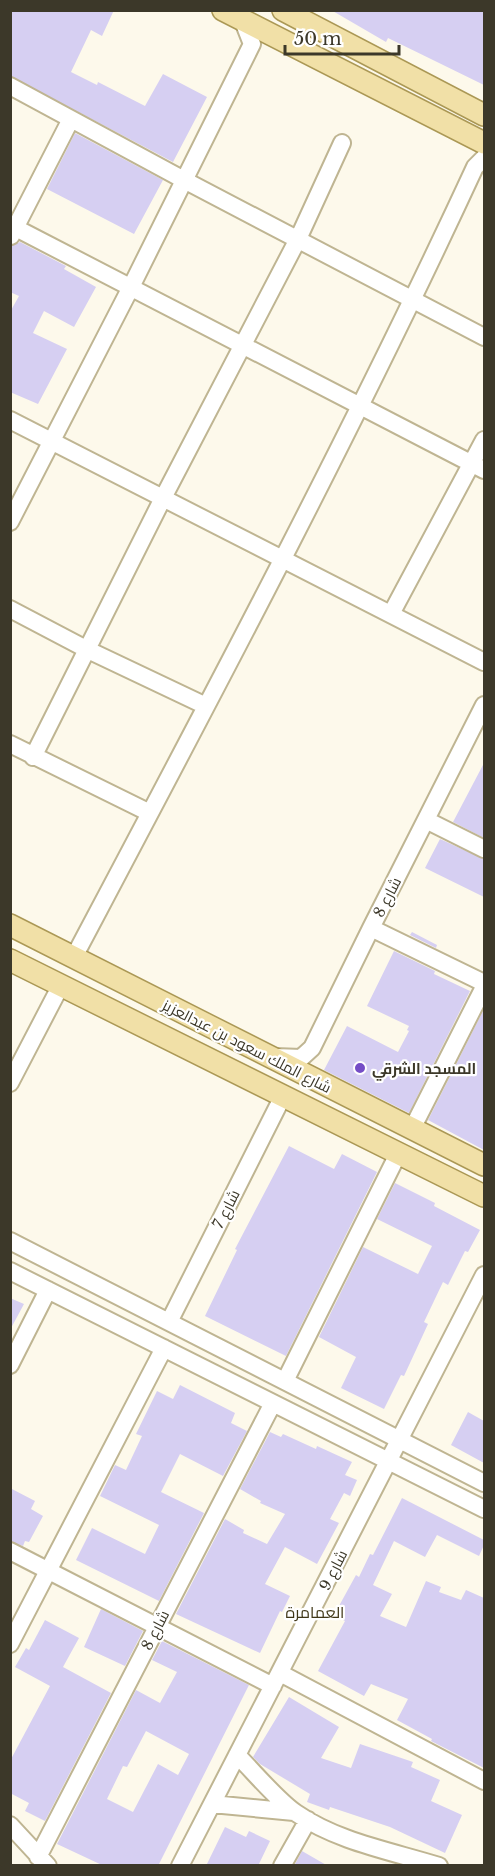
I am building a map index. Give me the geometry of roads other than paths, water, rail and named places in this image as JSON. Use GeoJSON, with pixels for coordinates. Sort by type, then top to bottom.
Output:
{"type":"FeatureCollection","features":[{"type":"Feature","properties":{"kind":"main road"},"geometry":{"type":"LineString","coordinates":[[223,10],[484,143]]}},
{"type":"Feature","properties":{"kind":"main road"},"geometry":{"type":"LineString","coordinates":[[283,10],[484,115]]}},
{"type":"Feature","properties":{"kind":"main road","name":"شارع الملك سعود بن عبدالعزيز"},"geometry":{"type":"LineString","coordinates":[[10,925],[484,1165]]}},
{"type":"Feature","properties":{"kind":"main road","name":"شارع الملك سعود بن عبدالعزيز"},"geometry":{"type":"LineString","coordinates":[[10,960],[484,1196]]}},
{"type":"Feature","properties":{"kind":"street"},"geometry":{"type":"LineString","coordinates":[[10,522],[131,287],[252,44],[243,21]]}},
{"type":"Feature","properties":{"kind":"street"},"geometry":{"type":"LineString","coordinates":[[10,86],[484,337]]}},
{"type":"Feature","properties":{"kind":"street"},"geometry":{"type":"LineString","coordinates":[[71,119],[12,230],[131,287],[479,467]]}},
{"type":"Feature","properties":{"kind":"street"},"geometry":{"type":"LineString","coordinates":[[33,757],[163,498],[298,239],[342,143]]}},
{"type":"Feature","properties":{"kind":"street"},"geometry":{"type":"LineString","coordinates":[[74,957],[361,406],[480,162]]}},
{"type":"Feature","properties":{"kind":"street"},"geometry":{"type":"LineString","coordinates":[[10,420],[484,662]]}},
{"type":"Feature","properties":{"kind":"street"},"geometry":{"type":"LineString","coordinates":[[391,614],[479,467],[484,440]]}},
{"type":"Feature","properties":{"kind":"street"},"geometry":{"type":"LineString","coordinates":[[10,609],[88,650],[206,706]]}},
{"type":"Feature","properties":{"kind":"street","name":"شارع 8"},"geometry":{"type":"LineString","coordinates":[[269,1057],[301,1058],[312,1048],[484,705]]}},
{"type":"Feature","properties":{"kind":"street"},"geometry":{"type":"LineString","coordinates":[[10,744],[150,813]]}},
{"type":"Feature","properties":{"kind":"street"},"geometry":{"type":"LineString","coordinates":[[426,820],[484,849]]}},
{"type":"Feature","properties":{"kind":"street"},"geometry":{"type":"LineString","coordinates":[[371,928],[484,985],[412,1129]]}},
{"type":"Feature","properties":{"kind":"street"},"geometry":{"type":"LineString","coordinates":[[10,1083],[61,985]]}},
{"type":"Feature","properties":{"kind":"street","name":"شارع 7"},"geometry":{"type":"LineString","coordinates":[[169,1322],[282,1096]]}},
{"type":"Feature","properties":{"kind":"street"},"geometry":{"type":"LineString","coordinates":[[285,1381],[398,1154]]}},
{"type":"Feature","properties":{"kind":"street"},"geometry":{"type":"LineString","coordinates":[[10,1241],[484,1483]]}},
{"type":"Feature","properties":{"kind":"street"},"geometry":{"type":"LineString","coordinates":[[10,1271],[484,1509]]}},
{"type":"Feature","properties":{"kind":"street","name":"شارع 9"},"geometry":{"type":"LineString","coordinates":[[180,1866],[484,1275]]}},
{"type":"Feature","properties":{"kind":"street"},"geometry":{"type":"LineString","coordinates":[[10,1365],[48,1290]]}},
{"type":"Feature","properties":{"kind":"street"},"geometry":{"type":"LineString","coordinates":[[10,1644],[164,1348]]}},
{"type":"Feature","properties":{"kind":"street","name":"شارع 8"},"geometry":{"type":"LineString","coordinates":[[43,1861],[157,1626],[273,1403]]}},
{"type":"Feature","properties":{"kind":"street"},"geometry":{"type":"LineString","coordinates":[[10,1551],[157,1626],[276,1679],[484,1781]]}},
{"type":"Feature","properties":{"kind":"street"},"geometry":{"type":"LineString","coordinates":[[237,1755],[301,1816],[347,1839],[439,1866]]}},
{"type":"Feature","properties":{"kind":"street"},"geometry":{"type":"LineString","coordinates":[[212,1804],[301,1816]]}},
{"type":"Feature","properties":{"kind":"street"},"geometry":{"type":"LineString","coordinates":[[282,1866],[301,1816]]}},
{"type":"Feature","properties":{"kind":"street"},"geometry":{"type":"LineString","coordinates":[[12,1832],[43,1861]]}},
{"type":"Feature","properties":{"kind":"place","name":"المسجد الشرقي"},"geometry":{"type":"Point","coordinates":[360,1068]}},
{"type":"Feature","properties":{"kind":"district","name":"العمامرة"},"geometry":{"type":"Point","coordinates":[315,1612]}}]}
